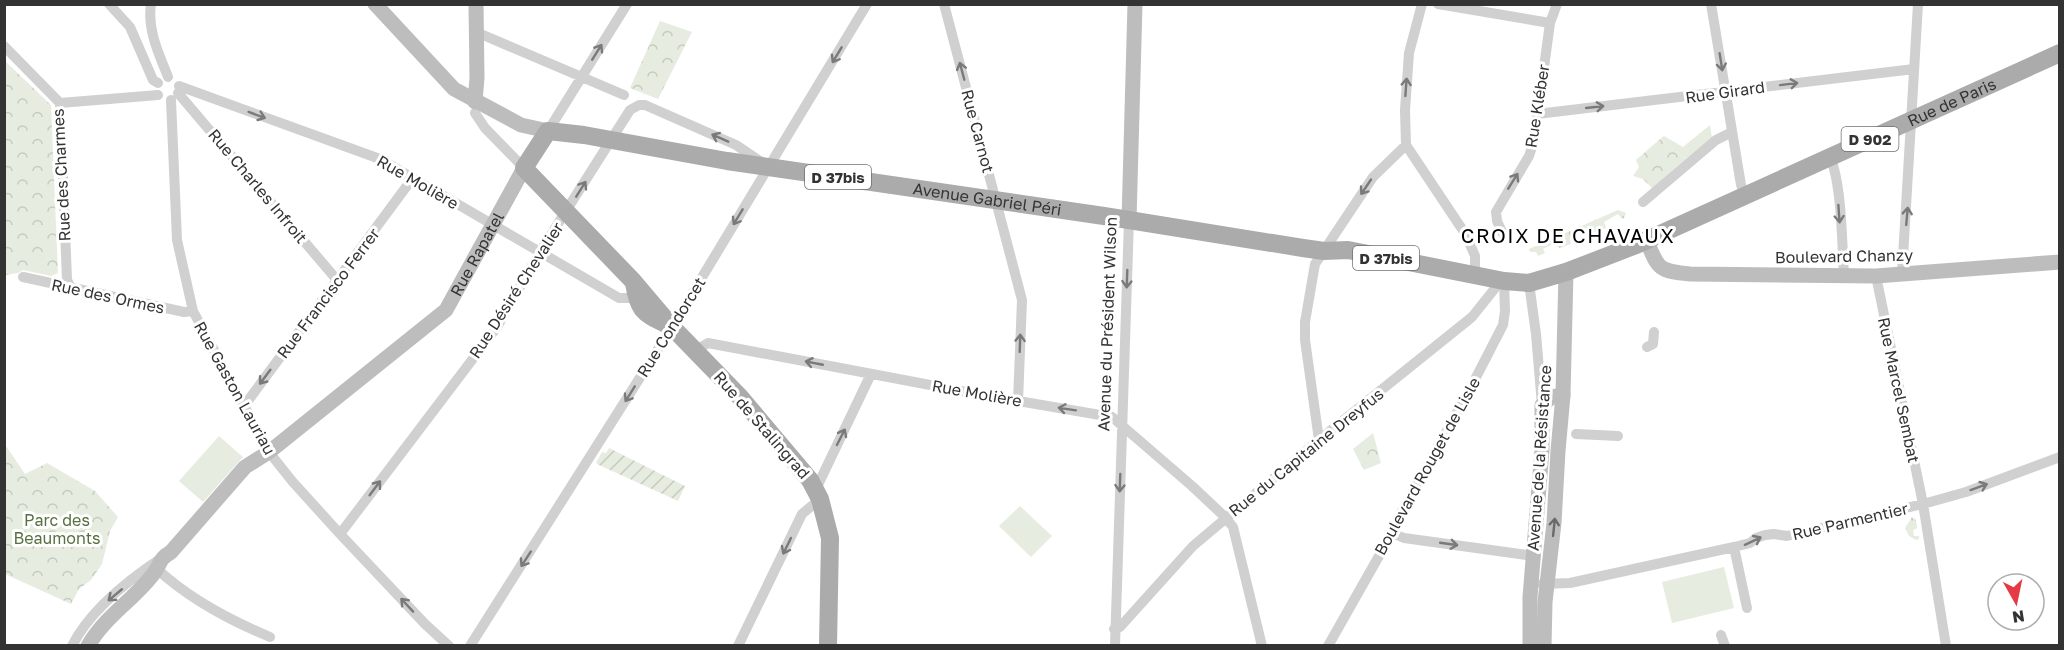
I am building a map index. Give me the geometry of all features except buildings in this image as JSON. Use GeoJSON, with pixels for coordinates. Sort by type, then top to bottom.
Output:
{"type":"FeatureCollection","features":[{"type":"Feature","properties":{"kind":"main road","name":"Rue de Stalingrad"},"geometry":{"type":"LineString","coordinates":[[375,4],[454,89],[475,107]]}},
{"type":"Feature","properties":{"kind":"main road"},"geometry":{"type":"LineString","coordinates":[[475,107],[476,4]]}},
{"type":"Feature","properties":{"kind":"main road","name":"Avenue du Président Wilson"},"geometry":{"type":"LineString","coordinates":[[1129,220],[1135,4]]}},
{"type":"Feature","properties":{"kind":"main road","name":"Rue de Paris"},"geometry":{"type":"LineString","coordinates":[[1529,283],[1566,272],[1647,241],[2060,53]]}},
{"type":"Feature","properties":{"kind":"main road","name":"Avenue Gabriel Péri"},"geometry":{"type":"LineString","coordinates":[[475,107],[521,125],[548,131],[1324,251],[1348,250],[1475,275],[1529,283]]}},
{"type":"Feature","properties":{"kind":"main road","name":"Rue Rapatel"},"geometry":{"type":"LineString","coordinates":[[88,645],[111,616],[171,552],[245,467],[269,452],[446,310],[524,168],[548,131]]}},
{"type":"Feature","properties":{"kind":"main road","name":"Rue de Stalingrad"},"geometry":{"type":"LineString","coordinates":[[524,168],[638,291],[638,306],[645,313],[672,327],[696,350],[801,466],[818,494],[831,545],[828,645]]}},
{"type":"Feature","properties":{"kind":"main road","name":"Boulevard Chanzy"},"geometry":{"type":"LineString","coordinates":[[1647,241],[1657,263],[1666,272],[1690,274],[1876,276],[2060,262]]}},
{"type":"Feature","properties":{"kind":"main road","name":"Avenue de la Résistance"},"geometry":{"type":"LineString","coordinates":[[1530,645],[1539,584],[1554,523],[1563,395],[1566,272]]}},
{"type":"Feature","properties":{"kind":"main road"},"geometry":{"type":"LineString","coordinates":[[1542,405],[1552,397],[1563,395]]}},
{"type":"Feature","properties":{"kind":"main road","name":"Avenue de la Résistance"},"geometry":{"type":"LineString","coordinates":[[1542,405],[1542,450],[1534,556],[1544,624],[1544,645]]}},
{"type":"Feature","properties":{"kind":"street"},"geometry":{"type":"LineString","coordinates":[[109,4],[130,27],[153,80],[163,80],[175,80],[176,93],[165,100],[158,95],[156,89],[163,80]]}},
{"type":"Feature","properties":{"kind":"street"},"geometry":{"type":"LineString","coordinates":[[151,4],[149,15],[152,35],[163,80]]}},
{"type":"Feature","properties":{"kind":"street","name":"Rue Rapatel"},"geometry":{"type":"LineString","coordinates":[[548,131],[627,4]]}},
{"type":"Feature","properties":{"kind":"street","name":"Rue Condorcet"},"geometry":{"type":"LineString","coordinates":[[470,645],[672,327],[867,4]]}},
{"type":"Feature","properties":{"kind":"street","name":"Rue Carnot"},"geometry":{"type":"LineString","coordinates":[[944,4],[1022,300],[1018,401]]}},
{"type":"Feature","properties":{"kind":"street"},"geometry":{"type":"LineString","coordinates":[[1422,4],[1409,53],[1405,110],[1406,145],[1466,235],[1474,256],[1475,275]]}},
{"type":"Feature","properties":{"kind":"street"},"geometry":{"type":"LineString","coordinates":[[1438,4],[1550,23]]}},
{"type":"Feature","properties":{"kind":"street","name":"Rue Kléber"},"geometry":{"type":"LineString","coordinates":[[1503,234],[1496,212],[1529,156],[1534,141],[1550,23],[1557,4]]}},
{"type":"Feature","properties":{"kind":"street"},"geometry":{"type":"LineString","coordinates":[[1711,4],[1741,185],[1745,195]]}},
{"type":"Feature","properties":{"kind":"street"},"geometry":{"type":"LineString","coordinates":[[1902,274],[1918,4]]}},
{"type":"Feature","properties":{"kind":"street"},"geometry":{"type":"LineString","coordinates":[[476,32],[624,95]]}},
{"type":"Feature","properties":{"kind":"street","name":"Rue des Charmes"},"geometry":{"type":"LineString","coordinates":[[4,45],[60,103],[67,280],[70,288]]}},
{"type":"Feature","properties":{"kind":"street","name":"Rue Girard"},"geometry":{"type":"LineString","coordinates":[[1537,114],[1914,69]]}},
{"type":"Feature","properties":{"kind":"street","name":"Rue Molière"},"geometry":{"type":"LineString","coordinates":[[176,93],[380,159],[620,298],[638,291]]}},
{"type":"Feature","properties":{"kind":"street","name":"Rue Charles Infroit"},"geometry":{"type":"LineString","coordinates":[[176,93],[338,280]]}},
{"type":"Feature","properties":{"kind":"street","name":"Rue Gaston Lauriau"},"geometry":{"type":"LineString","coordinates":[[176,93],[177,240],[193,311],[269,452],[340,534],[425,624],[449,645]]}},
{"type":"Feature","properties":{"kind":"street"},"geometry":{"type":"LineString","coordinates":[[60,103],[158,95]]}},
{"type":"Feature","properties":{"kind":"street","name":"Rue Désiré Chevalier"},"geometry":{"type":"LineString","coordinates":[[340,534],[496,327],[540,252],[630,110],[639,105],[645,105],[736,145],[770,167]]}},
{"type":"Feature","properties":{"kind":"street","name":"Rue de Stalingrad"},"geometry":{"type":"LineString","coordinates":[[475,107],[485,128],[524,168]]}},
{"type":"Feature","properties":{"kind":"street"},"geometry":{"type":"LineString","coordinates":[[1643,202],[1716,141],[1732,132]]}},
{"type":"Feature","properties":{"kind":"street"},"geometry":{"type":"LineString","coordinates":[[1319,440],[1306,358],[1305,322],[1315,264],[1373,177],[1406,145]]}},
{"type":"Feature","properties":{"kind":"street"},"geometry":{"type":"LineString","coordinates":[[1830,157],[1837,188],[1844,276]]}},
{"type":"Feature","properties":{"kind":"street","name":"Rue Francisco Ferrer"},"geometry":{"type":"LineString","coordinates":[[244,406],[412,179]]}},
{"type":"Feature","properties":{"kind":"street","name":"Avenue du Président Wilson"},"geometry":{"type":"LineString","coordinates":[[1115,645],[1129,220]]}},
{"type":"Feature","properties":{"kind":"street","name":"Rue Marcel Sembat"},"geometry":{"type":"LineString","coordinates":[[1876,276],[1923,504],[1946,645]]}},
{"type":"Feature","properties":{"kind":"street","name":"Rue des Ormes"},"geometry":{"type":"LineString","coordinates":[[23,277],[184,312],[193,311]]}},
{"type":"Feature","properties":{"kind":"street","name":"Rue du Capitaine Dreyfus"},"geometry":{"type":"LineString","coordinates":[[1114,629],[1120,627],[1193,546],[1225,517],[1472,317],[1504,280]]}},
{"type":"Feature","properties":{"kind":"street","name":"Boulevard Rouget de Lisle"},"geometry":{"type":"LineString","coordinates":[[1328,645],[1392,533],[1503,325],[1504,280]]}},
{"type":"Feature","properties":{"kind":"street","name":"Avenue de la Résistance"},"geometry":{"type":"LineString","coordinates":[[1529,283],[1542,405]]}},
{"type":"Feature","properties":{"kind":"street"},"geometry":{"type":"LineString","coordinates":[[1647,347],[1653,344],[1654,332]]}},
{"type":"Feature","properties":{"kind":"street","name":"Rue Molière"},"geometry":{"type":"LineString","coordinates":[[696,350],[708,343],[1112,417],[1192,486],[1233,527],[1262,645]]}},
{"type":"Feature","properties":{"kind":"street"},"geometry":{"type":"LineString","coordinates":[[738,645],[802,514],[818,494],[872,374]]}},
{"type":"Feature","properties":{"kind":"street"},"geometry":{"type":"LineString","coordinates":[[1576,434],[1618,436]]}},
{"type":"Feature","properties":{"kind":"street","name":"Rue Parmentier"},"geometry":{"type":"LineString","coordinates":[[1539,584],[1570,583],[1734,547],[1750,543],[1765,535],[1786,536],[1923,504],[1965,492],[2060,457]]}},
{"type":"Feature","properties":{"kind":"street"},"geometry":{"type":"LineString","coordinates":[[1392,533],[1404,538],[1534,556]]}},
{"type":"Feature","properties":{"kind":"street"},"geometry":{"type":"LineString","coordinates":[[1734,547],[1747,608]]}},
{"type":"Feature","properties":{"kind":"street"},"geometry":{"type":"LineString","coordinates":[[72,645],[80,630],[97,610],[158,564],[183,592],[248,628],[270,637]]}},
{"type":"Feature","properties":{"kind":"green space"},"geometry":{"type":"Polygon","coordinates":[[[660,21],[692,32],[658,99],[630,88],[660,21]]]}},
{"type":"Feature","properties":{"kind":"green space"},"geometry":{"type":"Polygon","coordinates":[[[4,60],[51,105],[58,273],[51,276],[23,270],[5,275],[4,60]]]}},
{"type":"Feature","properties":{"kind":"green space"},"geometry":{"type":"Polygon","coordinates":[[[1710,125],[1712,138],[1686,159],[1660,139],[1664,136],[1683,147],[1710,125]]]}},
{"type":"Feature","properties":{"kind":"green space"},"geometry":{"type":"Polygon","coordinates":[[[1660,139],[1686,159],[1652,188],[1643,179],[1633,176],[1639,167],[1636,160],[1660,139]]]}},
{"type":"Feature","properties":{"kind":"green space"},"geometry":{"type":"Polygon","coordinates":[[[1618,210],[1626,213],[1624,218],[1622,219],[1618,214],[1604,222],[1606,228],[1593,234],[1589,228],[1579,231],[1578,235],[1570,239],[1571,244],[1560,248],[1553,244],[1543,249],[1545,253],[1538,256],[1536,252],[1530,252],[1529,249],[1618,210]]]}},
{"type":"Feature","properties":{"kind":"green space"},"geometry":{"type":"Polygon","coordinates":[[[1373,433],[1381,463],[1364,470],[1353,449],[1373,433]]]}},
{"type":"Feature","properties":{"kind":"green space"},"geometry":{"type":"Polygon","coordinates":[[[219,436],[243,457],[203,502],[179,481],[219,436]]]}},
{"type":"Feature","properties":{"kind":"green space","name":"Parc des Beaumonts"},"geometry":{"type":"Polygon","coordinates":[[[4,443],[25,474],[47,463],[95,491],[118,517],[110,531],[102,564],[91,580],[79,589],[71,604],[5,574],[4,443]]]}},
{"type":"Feature","properties":{"kind":"green space"},"geometry":{"type":"Polygon","coordinates":[[[609,448],[685,486],[678,501],[596,463],[602,452],[606,453],[609,448]]]}},
{"type":"Feature","properties":{"kind":"green space"},"geometry":{"type":"Polygon","coordinates":[[[1020,506],[1052,536],[1031,557],[999,526],[1020,506]]]}},
{"type":"Feature","properties":{"kind":"green space"},"geometry":{"type":"Polygon","coordinates":[[[1912,517],[1916,520],[1917,528],[1913,530],[1914,536],[1919,536],[1916,540],[1909,536],[1905,528],[1912,517]]]}},
{"type":"Feature","properties":{"kind":"green space"},"geometry":{"type":"Polygon","coordinates":[[[1724,567],[1734,608],[1672,623],[1662,582],[1724,567]]]}},
{"type":"Feature","properties":{"kind":"district","name":"CROIX DE CHAVAUX"},"geometry":{"type":"Point","coordinates":[1568,235]}}]}
